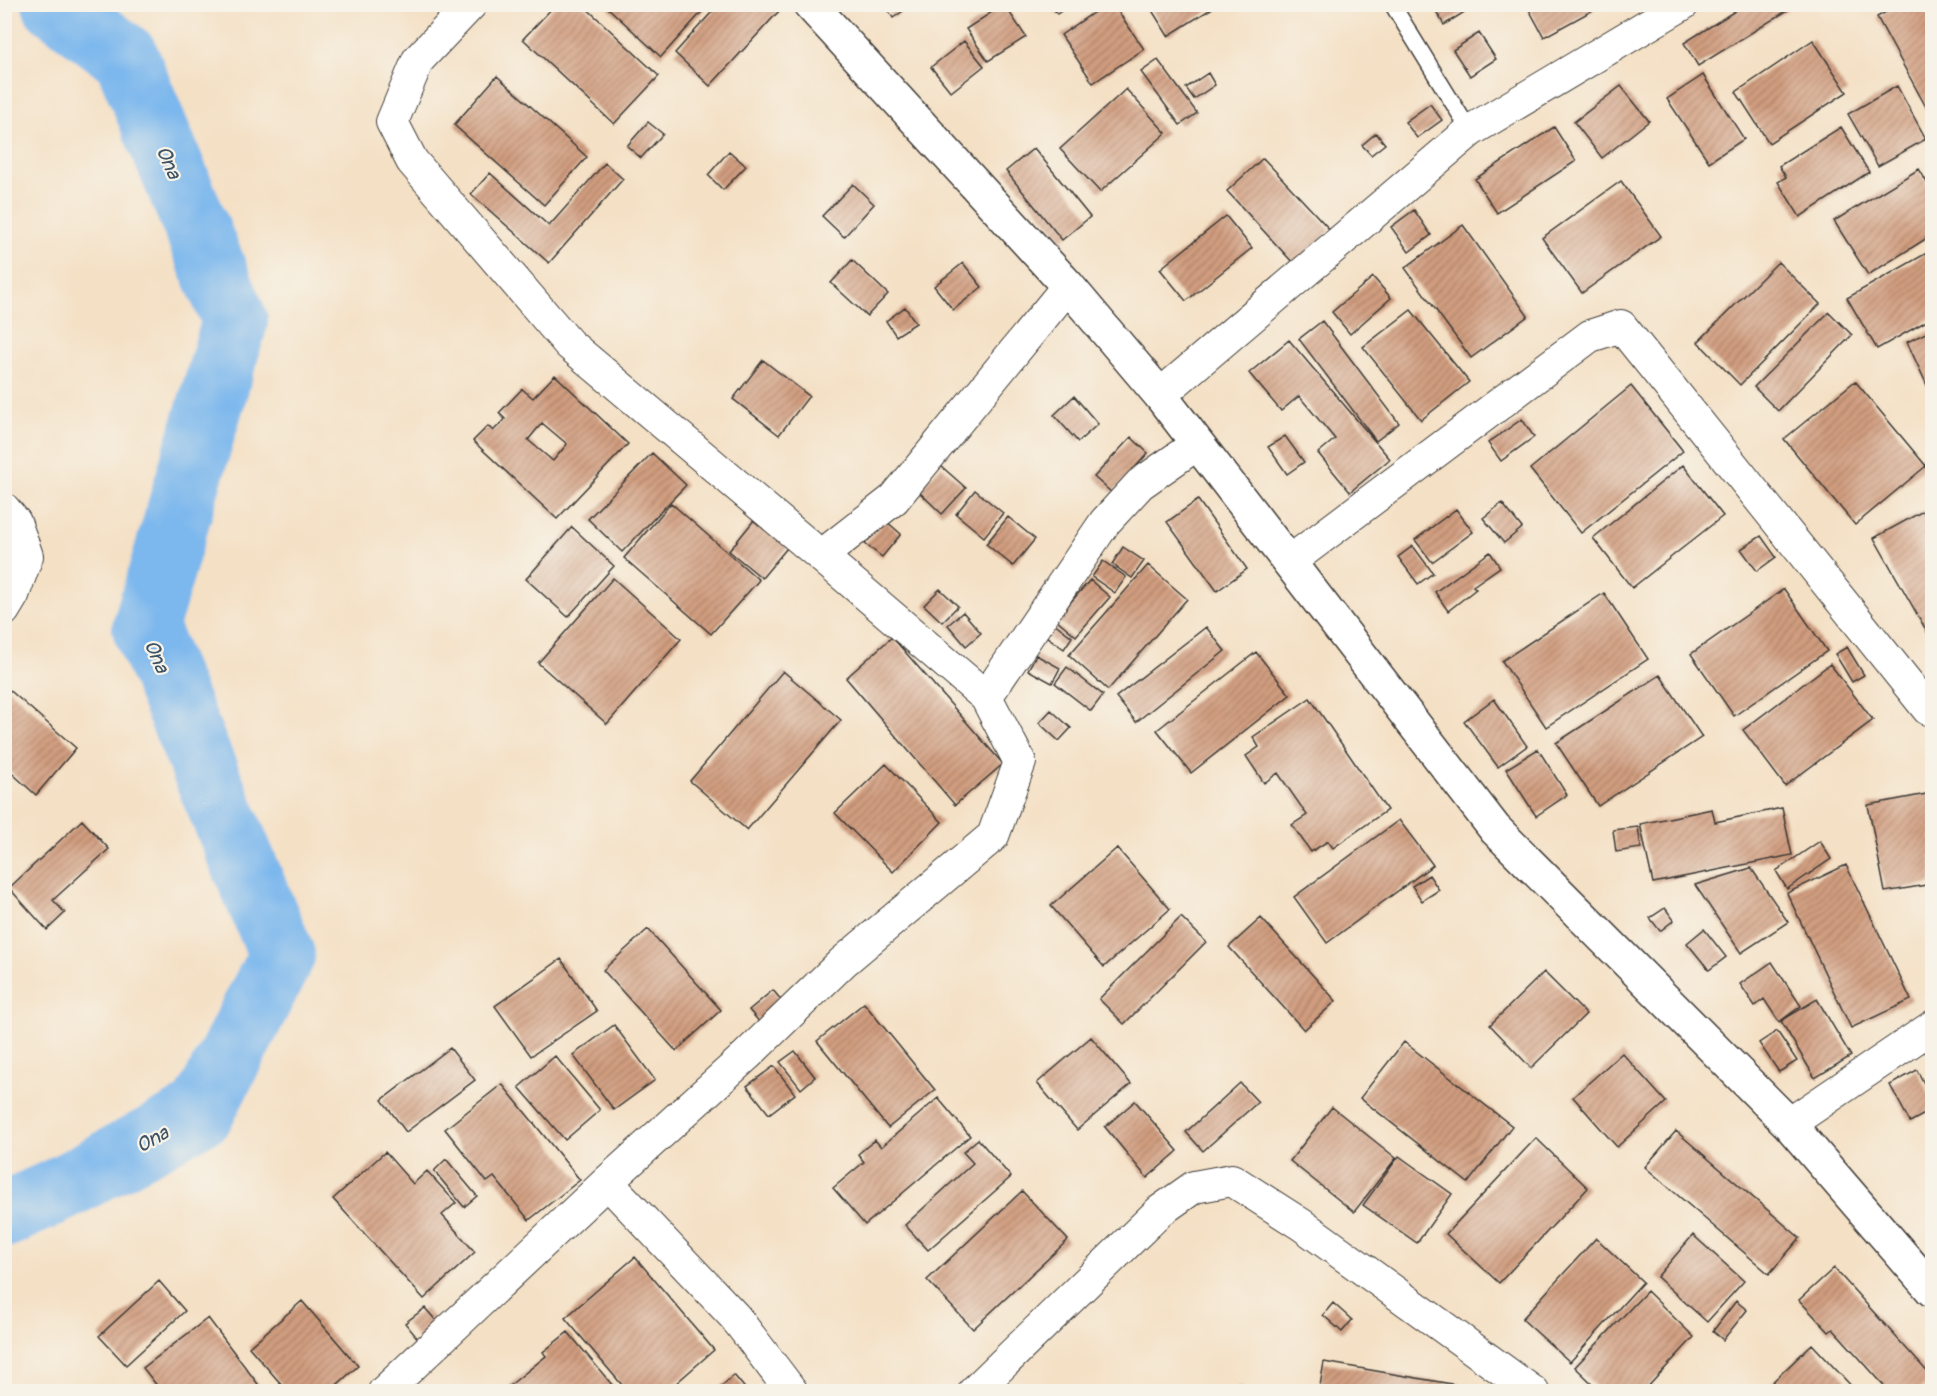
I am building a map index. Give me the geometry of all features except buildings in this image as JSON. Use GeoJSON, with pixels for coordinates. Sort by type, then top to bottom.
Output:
{"type":"FeatureCollection","features":[{"type":"Feature","properties":{"kind":"street"},"geometry":{"type":"LineString","coordinates":[[384,1392],[606,1182],[747,1055],[843,962],[993,836],[1020,762],[986,697],[569,344],[412,161],[392,122],[418,60],[471,4]]}},
{"type":"Feature","properties":{"kind":"street"},"geometry":{"type":"LineString","coordinates":[[810,4],[1068,286],[1160,395],[1494,829],[1789,1124],[1932,1290]]}},
{"type":"Feature","properties":{"kind":"street"},"geometry":{"type":"LineString","coordinates":[[1160,395],[1470,131],[1683,4]]}},
{"type":"Feature","properties":{"kind":"street"},"geometry":{"type":"LineString","coordinates":[[821,556],[894,499],[1068,286]]}},
{"type":"Feature","properties":{"kind":"street"},"geometry":{"type":"LineString","coordinates":[[1289,562],[1590,336],[1622,326],[1928,710],[1932,710]]}},
{"type":"Feature","properties":{"kind":"street"},"geometry":{"type":"LineString","coordinates":[[986,697],[1105,522],[1140,484],[1197,444]]}},
{"type":"Feature","properties":{"kind":"street"},"geometry":{"type":"LineString","coordinates":[[4,509],[15,522],[27,556],[13,595],[4,610]]}},
{"type":"Feature","properties":{"kind":"street"},"geometry":{"type":"LineString","coordinates":[[1789,1124],[1932,1027]]}},
{"type":"Feature","properties":{"kind":"street"},"geometry":{"type":"LineString","coordinates":[[974,1392],[1160,1211],[1194,1187],[1232,1180],[1302,1225],[1533,1392]]}},
{"type":"Feature","properties":{"kind":"street"},"geometry":{"type":"LineString","coordinates":[[606,1182],[735,1317],[792,1392]]}},
{"type":"Feature","properties":{"kind":"lane"},"geometry":{"type":"LineString","coordinates":[[1392,4],[1470,131]]}},
{"type":"Feature","properties":{"kind":"waterway","name":"Ona"},"geometry":{"type":"LineString","coordinates":[[4,1215],[59,1190],[202,1112],[282,955],[145,628],[235,321],[126,57],[55,4]]}}]}
